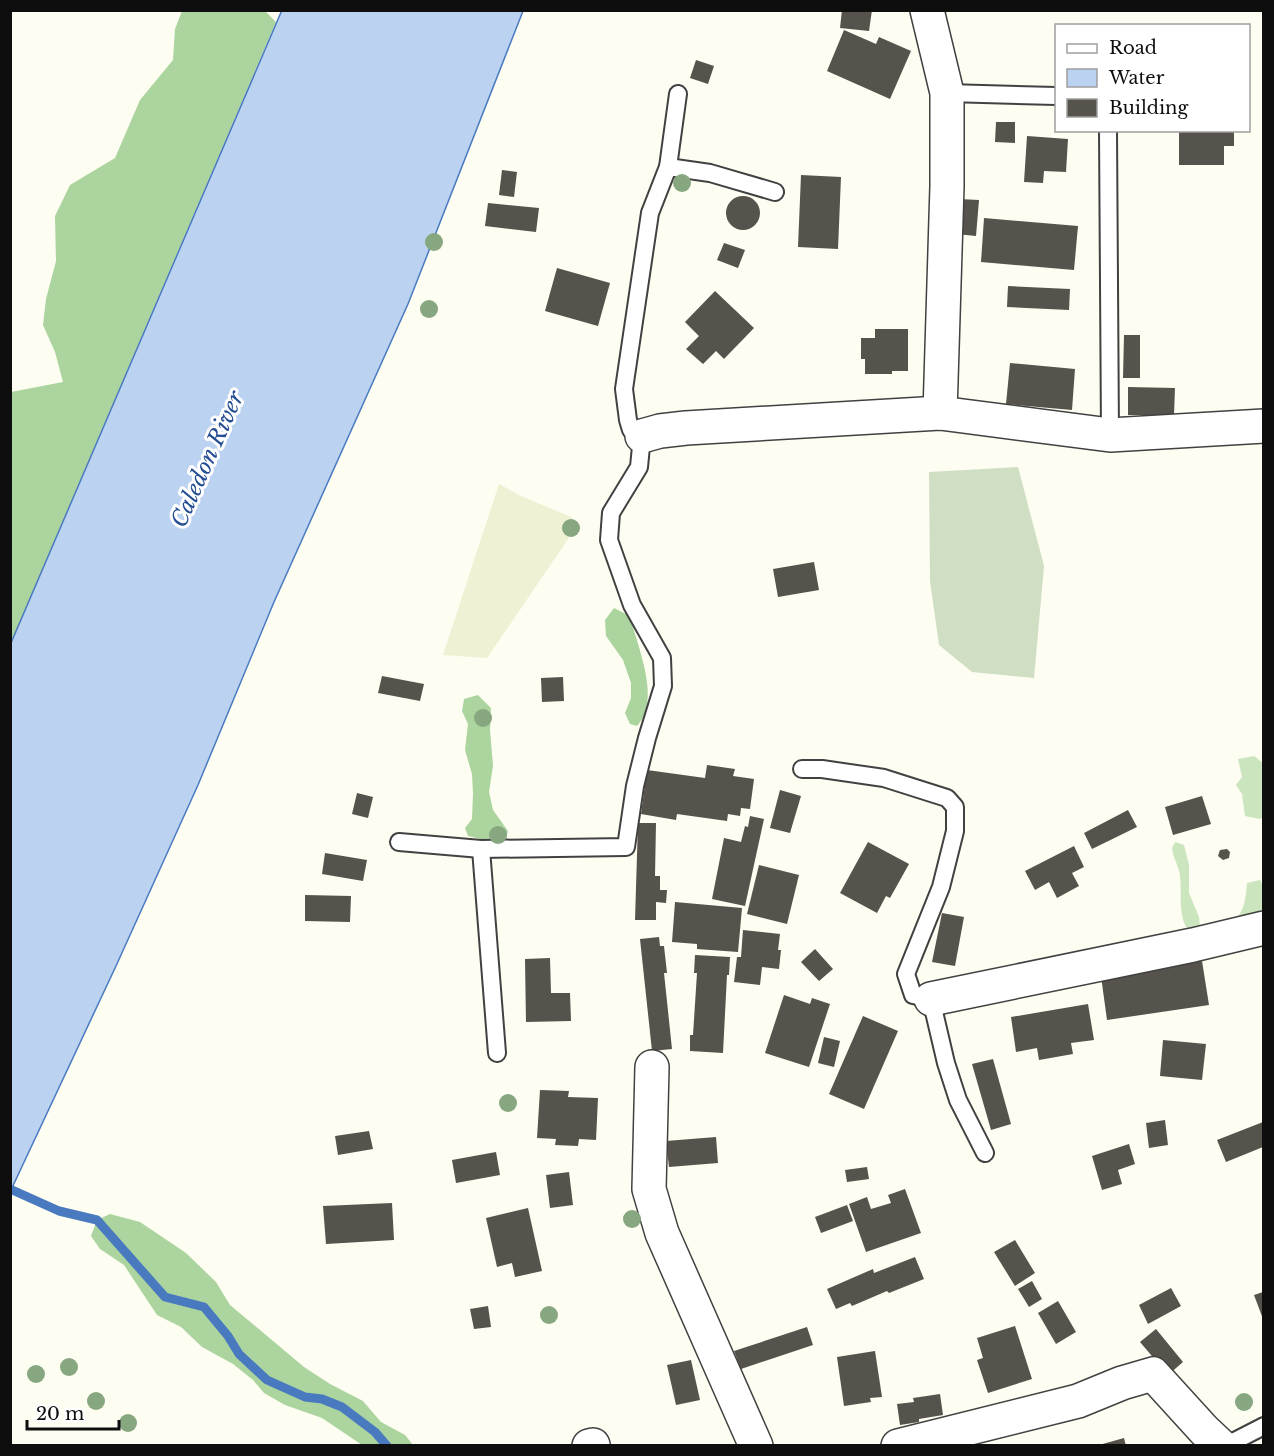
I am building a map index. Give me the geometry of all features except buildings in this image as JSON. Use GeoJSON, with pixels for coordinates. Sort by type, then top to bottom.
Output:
{"type":"FeatureCollection","features":[{"type":"Feature","properties":{"kind":"street"},"geometry":{"type":"LineString","coordinates":[[927,10],[947,93],[947,186],[940,413]]}},
{"type":"Feature","properties":{"kind":"street"},"geometry":{"type":"LineString","coordinates":[[642,436],[686,428],[940,413],[1110,435],[1263,426]]}},
{"type":"Feature","properties":{"kind":"street"},"geometry":{"type":"LineString","coordinates":[[931,999],[1193,945],[1263,928]]}},
{"type":"Feature","properties":{"kind":"street"},"geometry":{"type":"LineString","coordinates":[[651,1067],[649,1189],[662,1233],[698,1310],[756,1446]]}},
{"type":"Feature","properties":{"kind":"street"},"geometry":{"type":"LineString","coordinates":[[898,1446],[1078,1401],[1122,1383],[1153,1374],[1204,1430],[1223,1446]]}},
{"type":"Feature","properties":{"kind":"lane"},"geometry":{"type":"LineString","coordinates":[[947,93],[1055,96]]}},
{"type":"Feature","properties":{"kind":"lane"},"geometry":{"type":"LineString","coordinates":[[399,842],[481,849],[626,847],[635,786],[663,686],[662,658],[632,605],[609,540],[611,513],[639,467],[642,436],[631,430],[624,389],[650,213],[668,167],[678,94]]}},
{"type":"Feature","properties":{"kind":"lane"},"geometry":{"type":"LineString","coordinates":[[1108,132],[1110,435]]}},
{"type":"Feature","properties":{"kind":"lane"},"geometry":{"type":"LineString","coordinates":[[668,167],[710,173],[775,192]]}},
{"type":"Feature","properties":{"kind":"lane"},"geometry":{"type":"LineString","coordinates":[[802,769],[822,769],[884,778],[947,798],[955,807],[955,831],[941,887],[906,974],[913,995],[931,999],[946,1063],[958,1100],[985,1153]]}},
{"type":"Feature","properties":{"kind":"lane"},"geometry":{"type":"LineString","coordinates":[[481,849],[497,1053]]}},
{"type":"Feature","properties":{"kind":"lane"},"geometry":{"type":"LineString","coordinates":[[1223,1446],[1263,1426]]}},
{"type":"Feature","properties":{"kind":"green space"},"geometry":{"type":"Polygon","coordinates":[[[182,11],[265,11],[276,22],[11,643],[11,392],[63,382],[55,352],[43,325],[46,299],[56,261],[55,216],[70,185],[115,158],[140,100],[173,60],[175,29],[182,11]]]}},
{"type":"Feature","properties":{"kind":"green space"},"geometry":{"type":"Polygon","coordinates":[[[1018,467],[1044,566],[1034,678],[972,672],[939,645],[930,581],[929,472],[1018,467]]]}},
{"type":"Feature","properties":{"kind":"green space"},"geometry":{"type":"Polygon","coordinates":[[[499,484],[571,517],[577,526],[487,658],[443,655],[499,484]]]}},
{"type":"Feature","properties":{"kind":"green space"},"geometry":{"type":"Polygon","coordinates":[[[614,608],[630,616],[646,672],[647,702],[644,715],[637,726],[630,724],[625,713],[631,698],[631,683],[623,660],[606,636],[605,620],[614,608]]]}},
{"type":"Feature","properties":{"kind":"green space"},"geometry":{"type":"Polygon","coordinates":[[[478,695],[491,708],[493,766],[489,792],[493,810],[508,831],[505,842],[493,842],[468,836],[465,828],[472,819],[473,794],[472,774],[465,750],[468,724],[462,711],[464,699],[478,695]]]}},
{"type":"Feature","properties":{"kind":"green space"},"geometry":{"type":"Polygon","coordinates":[[[1254,756],[1263,763],[1263,817],[1260,819],[1245,816],[1242,794],[1236,785],[1242,777],[1238,759],[1254,756]]]}},
{"type":"Feature","properties":{"kind":"green space"},"geometry":{"type":"Polygon","coordinates":[[[1175,842],[1184,845],[1189,865],[1189,893],[1199,917],[1200,926],[1195,930],[1186,927],[1182,915],[1180,876],[1172,848],[1175,842]]]}},
{"type":"Feature","properties":{"kind":"green space"},"geometry":{"type":"Polygon","coordinates":[[[1260,880],[1263,886],[1263,908],[1256,915],[1237,918],[1246,897],[1247,883],[1260,880]]]}},
{"type":"Feature","properties":{"kind":"green space"},"geometry":{"type":"Polygon","coordinates":[[[110,1214],[140,1222],[186,1253],[216,1282],[230,1305],[304,1367],[363,1401],[381,1422],[405,1435],[413,1445],[362,1445],[322,1418],[285,1405],[264,1393],[253,1380],[233,1364],[202,1347],[181,1327],[157,1315],[124,1265],[100,1249],[91,1236],[97,1220],[110,1214]]]}},
{"type":"Feature","properties":{"kind":"water","name":"Caledon River"},"geometry":{"type":"Polygon","coordinates":[[[282,10],[523,11],[408,304],[274,602],[198,785],[11,1190],[11,643],[282,10]]]}},
{"type":"Feature","properties":{"kind":"waterway"},"geometry":{"type":"LineString","coordinates":[[10,1189],[59,1211],[97,1220],[165,1297],[204,1307],[228,1336],[239,1354],[267,1380],[305,1397],[322,1399],[342,1407],[375,1432],[387,1446]]}}]}
